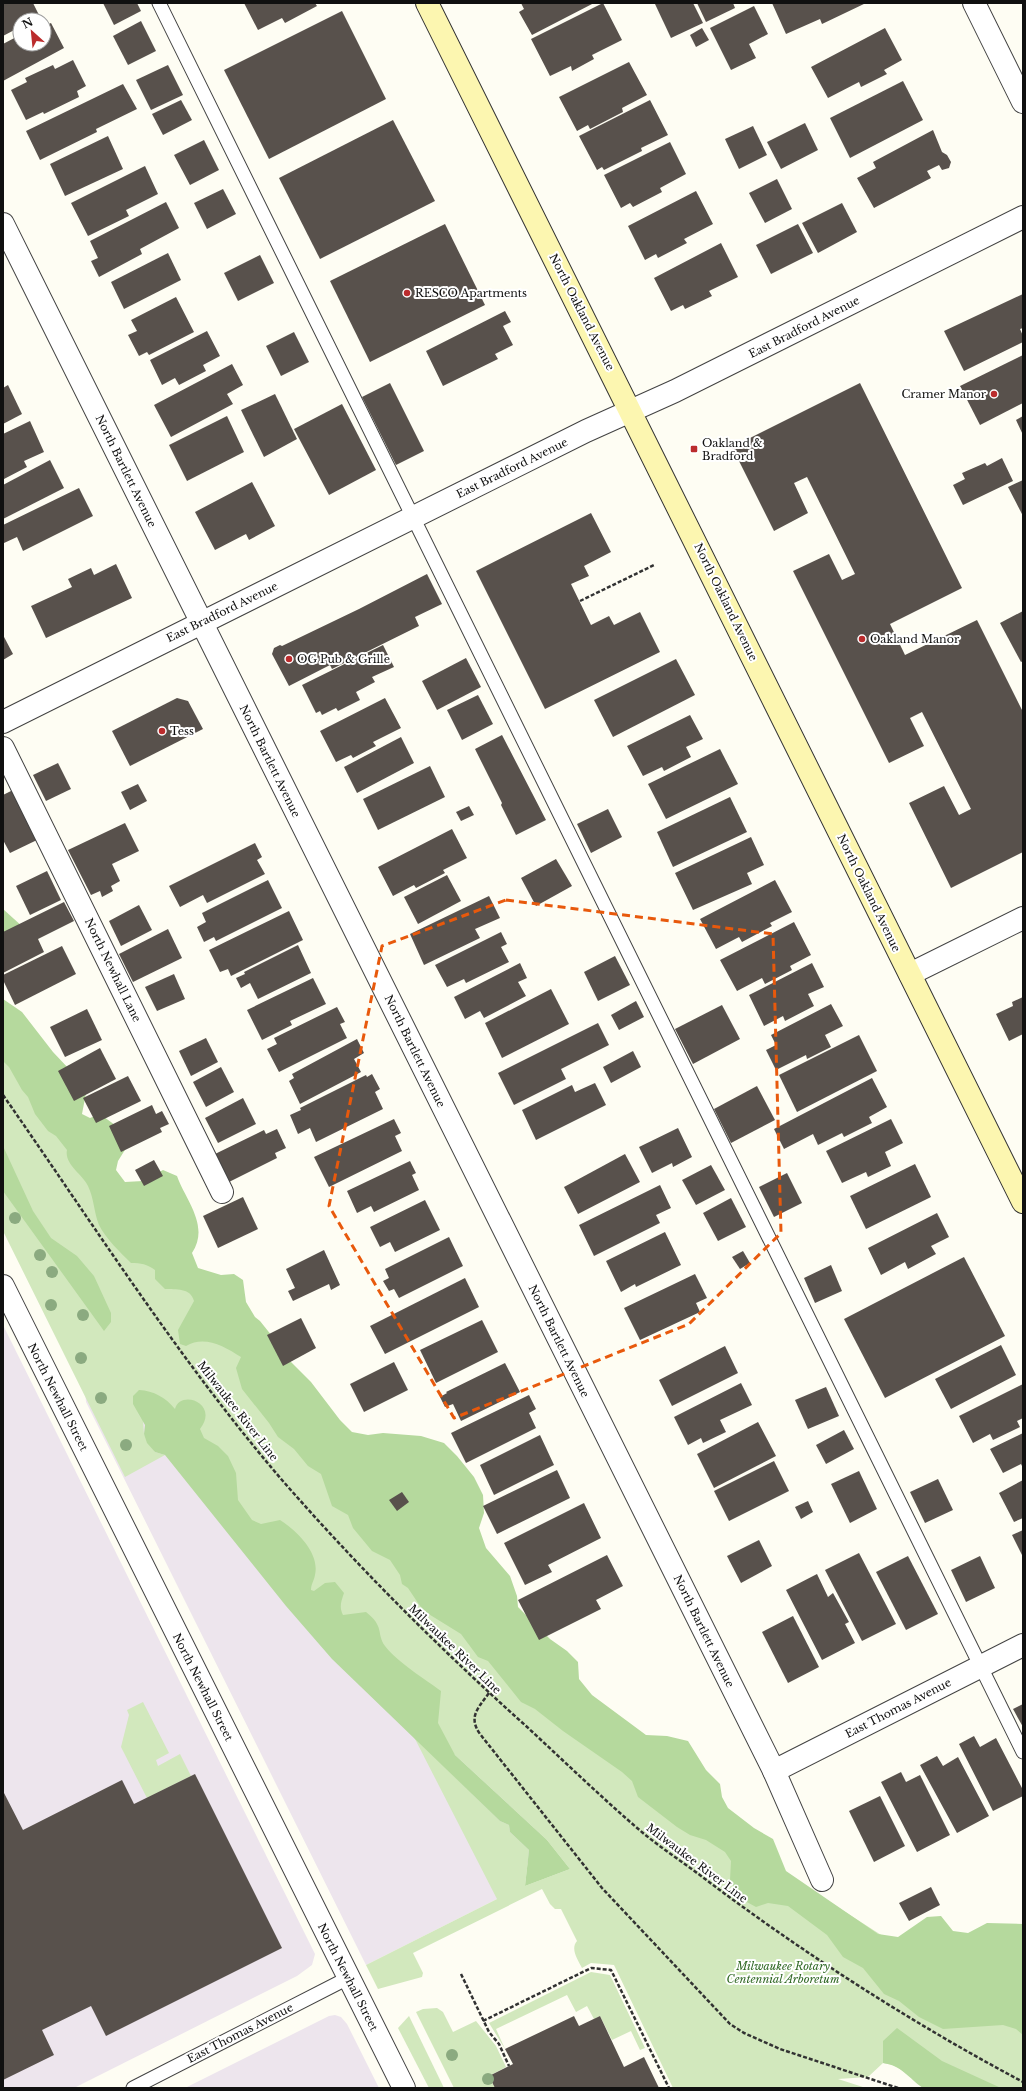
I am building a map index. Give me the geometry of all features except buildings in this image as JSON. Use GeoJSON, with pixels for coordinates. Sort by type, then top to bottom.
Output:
{"type":"FeatureCollection","features":[{"type":"Feature","properties":{"kind":"main road","name":"North Oakland Avenue"},"geometry":{"type":"LineString","coordinates":[[427,3],[631,410],[1023,1202]]}},
{"type":"Feature","properties":{"kind":"street"},"geometry":{"type":"LineString","coordinates":[[974,3],[1023,102]]}},
{"type":"Feature","properties":{"kind":"street","name":"East Bradford Avenue"},"geometry":{"type":"LineString","coordinates":[[3,722],[412,518],[631,410],[674,391],[1023,217]]}},
{"type":"Feature","properties":{"kind":"street","name":"North Bartlett Avenue"},"geometry":{"type":"LineString","coordinates":[[3,224],[774,1771],[822,1880]]}},
{"type":"Feature","properties":{"kind":"street","name":"North Newhall Lane"},"geometry":{"type":"LineString","coordinates":[[3,748],[222,1192]]}},
{"type":"Feature","properties":{"kind":"street"},"geometry":{"type":"LineString","coordinates":[[910,974],[1023,918]]}},
{"type":"Feature","properties":{"kind":"street","name":"North Newhall Street"},"geometry":{"type":"LineString","coordinates":[[3,1286],[404,2088]]}},
{"type":"Feature","properties":{"kind":"street","name":"East Thomas Avenue"},"geometry":{"type":"LineString","coordinates":[[774,1771],[1023,1645]]}},
{"type":"Feature","properties":{"kind":"lane"},"geometry":{"type":"LineString","coordinates":[[159,3],[412,518],[1023,1752]]}},
{"type":"Feature","properties":{"kind":"lane","name":"East Thomas Avenue"},"geometry":{"type":"LineString","coordinates":[[137,2087],[348,1978]]}},
{"type":"Feature","properties":{"kind":"path"},"geometry":{"type":"LineString","coordinates":[[580,601],[654,565]]}},
{"type":"Feature","properties":{"kind":"path","name":"Milwaukee River Line"},"geometry":{"type":"LineString","coordinates":[[3,1095],[174,1341],[281,1479],[360,1566],[489,1694],[643,1833],[773,1930],[881,2000],[975,2056],[1023,2082]]}},
{"type":"Feature","properties":{"kind":"path"},"geometry":{"type":"LineString","coordinates":[[489,1694],[479,1706],[475,1716],[474,1725],[480,1734],[602,1888],[730,2024],[744,2033],[780,2049],[898,2088]]}},
{"type":"Feature","properties":{"kind":"path"},"geometry":{"type":"LineString","coordinates":[[484,2021],[591,1968],[611,1970],[669,2088]]}},
{"type":"Feature","properties":{"kind":"path"},"geometry":{"type":"LineString","coordinates":[[461,1974],[489,2032],[499,2044],[509,2066]]}},
{"type":"Feature","properties":{"kind":"highlighted area"},"geometry":{"type":"Polygon","coordinates":[[[506,900],[773,934],[781,1233],[689,1324],[454,1418],[329,1206],[382,946],[506,900]]]}},
{"type":"Feature","properties":{"kind":"shaded area"},"geometry":{"type":"Polygon","coordinates":[[[78,1295],[455,1755],[547,1840],[497,1899],[366,1965],[86,1402],[78,1295]]]}},
{"type":"Feature","properties":{"kind":"shaded area"},"geometry":{"type":"Polygon","coordinates":[[[3,1325],[315,1954],[312,1965],[297,1976],[74,2088],[3,2088],[3,1325]]]}},
{"type":"Feature","properties":{"kind":"shaded area"},"geometry":{"type":"Polygon","coordinates":[[[335,2015],[341,2017],[347,2024],[379,2088],[185,2088],[329,2016],[335,2015]]]}},
{"type":"Feature","properties":{"kind":"green space"},"geometry":{"type":"Polygon","coordinates":[[[3,909],[24,928],[3,954],[3,909]]]}},
{"type":"Feature","properties":{"kind":"green space"},"geometry":{"type":"Polygon","coordinates":[[[3,999],[22,1012],[53,1052],[87,1088],[82,1114],[90,1118],[100,1114],[119,1128],[128,1145],[118,1161],[116,1170],[125,1182],[143,1181],[163,1170],[177,1176],[198,1223],[199,1233],[197,1243],[192,1253],[198,1268],[221,1275],[234,1274],[243,1280],[246,1302],[255,1317],[276,1341],[281,1352],[311,1382],[340,1420],[352,1432],[368,1435],[383,1433],[421,1436],[444,1443],[457,1456],[474,1477],[483,1495],[484,1513],[479,1528],[486,1548],[510,1576],[517,1596],[518,1607],[550,1639],[567,1651],[578,1662],[579,1679],[592,1695],[646,1735],[667,1736],[688,1741],[706,1770],[720,1784],[722,1797],[728,1808],[754,1828],[773,1839],[786,1871],[878,1934],[898,1937],[927,1917],[941,1916],[953,1931],[968,1933],[987,1923],[1023,1924],[1023,2035],[1016,2029],[1003,2025],[943,2029],[919,2017],[899,2001],[884,1994],[863,1968],[843,1957],[827,1935],[788,1906],[768,1903],[756,1907],[745,1901],[736,1894],[730,1880],[731,1861],[725,1852],[706,1840],[690,1835],[677,1827],[638,1797],[632,1781],[622,1772],[563,1731],[535,1709],[521,1702],[488,1661],[478,1657],[461,1634],[427,1613],[420,1606],[408,1588],[402,1584],[400,1575],[390,1560],[372,1551],[353,1528],[348,1515],[332,1506],[321,1474],[308,1466],[294,1449],[278,1437],[242,1389],[236,1368],[241,1357],[214,1343],[200,1342],[186,1346],[180,1344],[178,1330],[194,1301],[189,1293],[182,1290],[165,1289],[155,1279],[155,1270],[144,1264],[131,1263],[105,1235],[97,1220],[92,1195],[88,1186],[68,1160],[67,1150],[56,1136],[48,1131],[35,1114],[28,1097],[22,1090],[9,1067],[3,1061],[3,999]]]}},
{"type":"Feature","properties":{"kind":"green space","name":"Milwaukee Rotary Centennial Arboretum"},"geometry":{"type":"Polygon","coordinates":[[[3,1017],[291,1410],[744,1842],[811,1890],[1023,2026],[1023,2088],[931,2088],[893,2065],[883,2063],[868,2077],[838,2079],[866,2088],[673,2088],[614,1965],[591,1963],[582,1968],[574,1951],[577,1941],[561,1909],[555,1909],[550,1904],[542,1889],[413,1953],[423,1973],[422,1977],[378,1989],[366,1965],[497,1899],[414,1737],[500,1821],[509,1825],[510,1832],[529,1850],[525,1886],[570,1869],[547,1840],[455,1755],[137,1413],[143,1420],[144,1434],[155,1452],[165,1455],[125,1477],[3,1231],[3,1017]]]}},
{"type":"Feature","properties":{"kind":"green space"},"geometry":{"type":"Polygon","coordinates":[[[3,1146],[33,1211],[51,1238],[77,1256],[94,1276],[111,1313],[111,1322],[104,1331],[3,1191],[3,1146]]]}},
{"type":"Feature","properties":{"kind":"green space"},"geometry":{"type":"Polygon","coordinates":[[[139,1390],[159,1395],[175,1409],[178,1403],[184,1400],[197,1402],[202,1406],[205,1412],[205,1420],[200,1429],[204,1438],[218,1446],[228,1456],[236,1473],[238,1500],[252,1520],[261,1524],[280,1520],[300,1536],[311,1551],[316,1567],[311,1590],[314,1591],[325,1583],[335,1582],[344,1593],[341,1604],[343,1615],[366,1612],[376,1622],[382,1641],[390,1652],[441,1691],[438,1723],[455,1755],[547,1840],[570,1869],[525,1886],[529,1850],[510,1832],[509,1825],[500,1821],[332,1659],[286,1606],[165,1455],[155,1452],[147,1443],[144,1434],[145,1425],[133,1404],[133,1396],[139,1390]]]}},
{"type":"Feature","properties":{"kind":"green space"},"geometry":{"type":"Polygon","coordinates":[[[143,1702],[169,1753],[156,1760],[158,1766],[180,1754],[191,1776],[147,1798],[121,1747],[129,1715],[127,1710],[143,1702]]]}},
{"type":"Feature","properties":{"kind":"green space"},"geometry":{"type":"Polygon","coordinates":[[[591,1972],[610,1975],[645,2048],[640,2050],[631,2031],[612,2040],[600,2016],[594,2019],[587,2006],[576,2012],[567,1995],[496,2029],[505,2049],[489,2023],[591,1972]]]}},
{"type":"Feature","properties":{"kind":"green space"},"geometry":{"type":"Polygon","coordinates":[[[437,2008],[443,2012],[453,2032],[476,2021],[496,2046],[506,2067],[489,2076],[495,2088],[454,2088],[416,2012],[423,2009],[437,2008]]]}},
{"type":"Feature","properties":{"kind":"green space"},"geometry":{"type":"Polygon","coordinates":[[[409,2016],[444,2088],[429,2088],[398,2028],[409,2016]]]}},
{"type":"Feature","properties":{"kind":"green space"},"geometry":{"type":"Polygon","coordinates":[[[897,2028],[942,2061],[1001,2088],[923,2088],[896,2067],[883,2063],[883,2041],[897,2028]]]}},
{"type":"Feature","properties":{"kind":"place","name":"RESCO Apartments"},"geometry":{"type":"Point","coordinates":[407,293]}},
{"type":"Feature","properties":{"kind":"place","name":"Cramer Manor"},"geometry":{"type":"Point","coordinates":[994,394]}},
{"type":"Feature","properties":{"kind":"place","name":"Oakland & Bradford"},"geometry":{"type":"Point","coordinates":[694,449]}},
{"type":"Feature","properties":{"kind":"place","name":"Oakland Manor"},"geometry":{"type":"Point","coordinates":[862,639]}},
{"type":"Feature","properties":{"kind":"place","name":"OG Pub & Grille"},"geometry":{"type":"Point","coordinates":[289,659]}},
{"type":"Feature","properties":{"kind":"place","name":"Tess"},"geometry":{"type":"Point","coordinates":[162,731]}}]}
